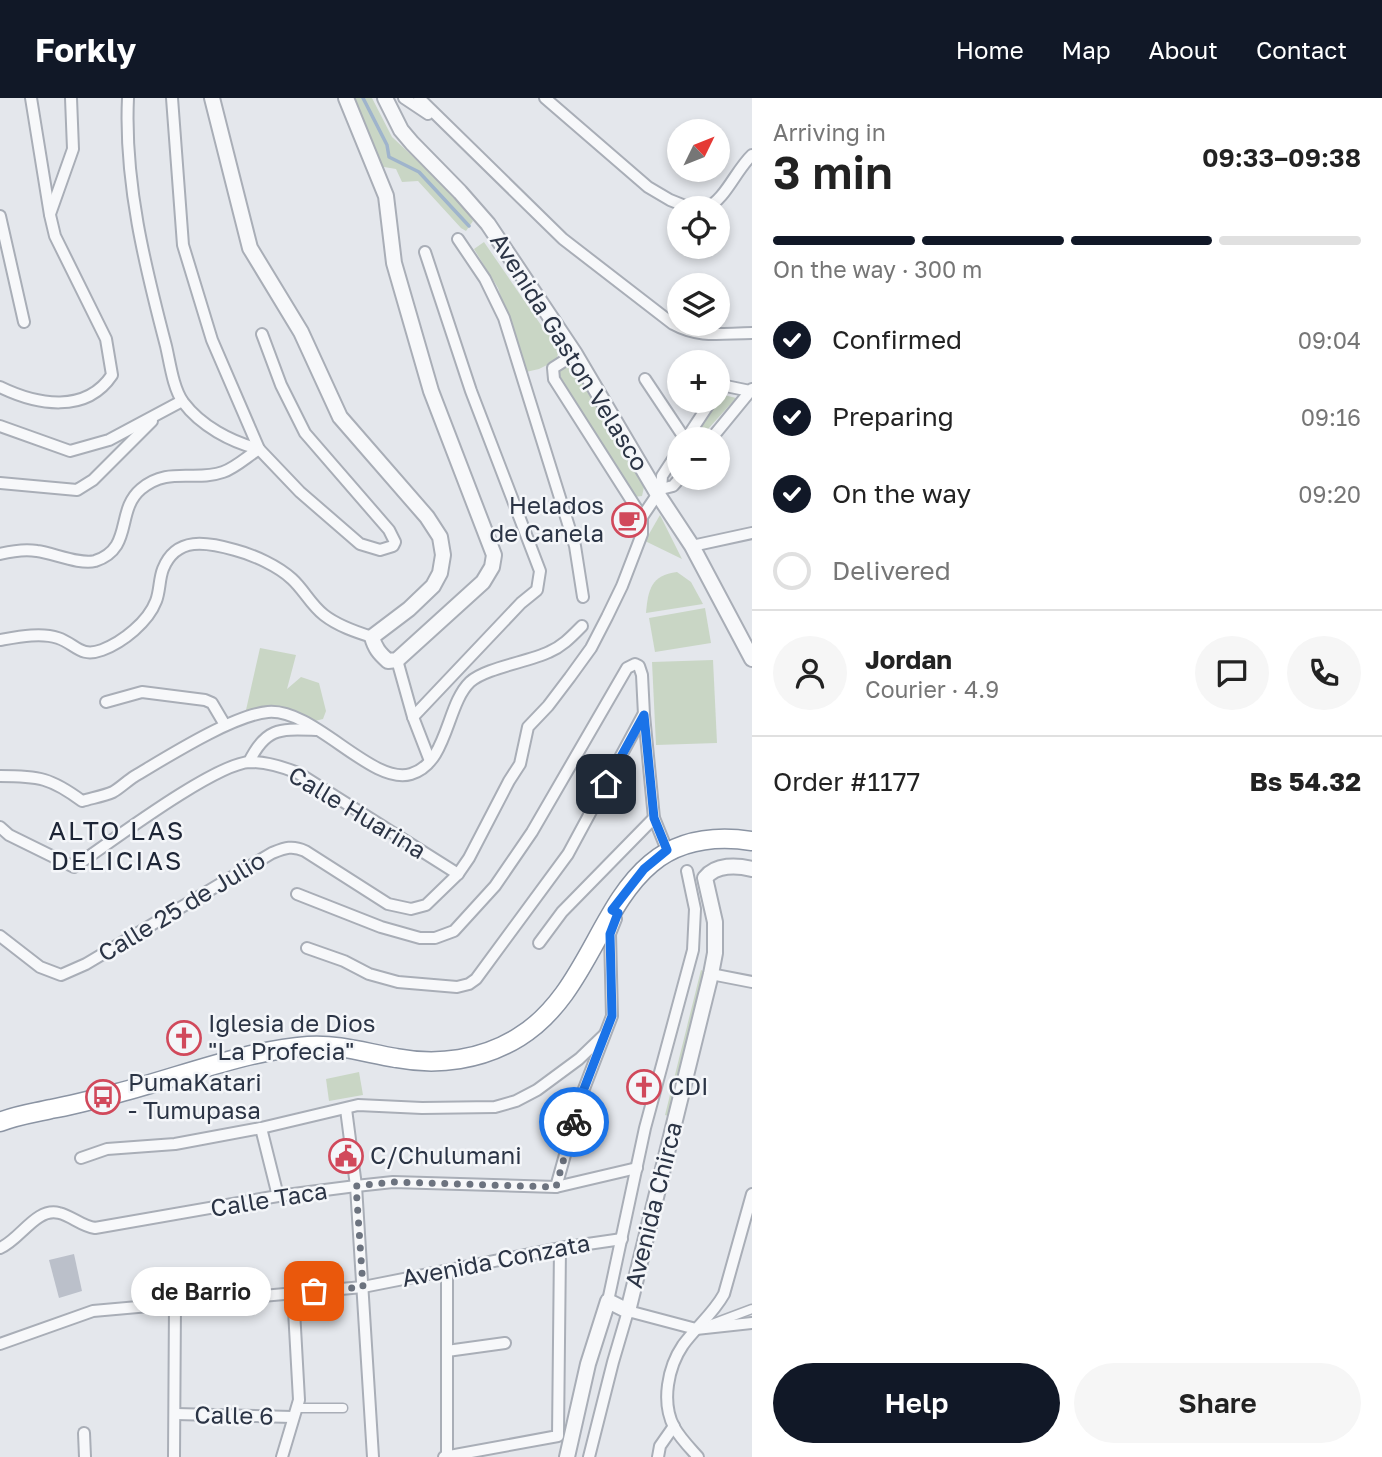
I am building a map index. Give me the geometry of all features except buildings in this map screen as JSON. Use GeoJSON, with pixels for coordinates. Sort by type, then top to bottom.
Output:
{"type":"FeatureCollection","features":[{"type":"Feature","properties":{"kind":"highway"},"geometry":{"type":"LineString","coordinates":[[1,1117],[138,1088],[269,1051],[310,1046],[345,1047],[393,1058],[430,1062],[467,1058],[487,1052],[519,1037],[551,1010],[577,974],[612,910],[644,869],[667,850],[709,840],[752,841]]}},
{"type":"Feature","properties":{"kind":"street"},"geometry":{"type":"LineString","coordinates":[[0,387],[31,400],[72,402],[94,394],[112,375],[106,339],[55,236],[31,98]]}},
{"type":"Feature","properties":{"kind":"street"},"geometry":{"type":"LineString","coordinates":[[50,215],[73,149],[71,98]]}},
{"type":"Feature","properties":{"kind":"street"},"geometry":{"type":"LineString","coordinates":[[128,98],[127,123],[136,214],[156,308],[182,401],[200,419],[226,437],[238,444],[259,449]]}},
{"type":"Feature","properties":{"kind":"street"},"geometry":{"type":"LineString","coordinates":[[172,98],[183,245],[212,340],[259,449],[300,492],[360,544],[380,550],[393,546],[393,537],[388,530],[305,433],[281,385],[262,334]]}},
{"type":"Feature","properties":{"kind":"street"},"geometry":{"type":"LineString","coordinates":[[212,98],[250,248],[301,332],[340,417],[427,517],[440,537],[443,555],[440,573],[433,586],[410,610],[372,637]]}},
{"type":"Feature","properties":{"kind":"street"},"geometry":{"type":"LineString","coordinates":[[346,98],[386,196],[394,263],[432,391],[494,555],[492,567],[484,582],[397,660],[388,661],[380,654],[372,637]]}},
{"type":"Feature","properties":{"kind":"street","name":"Avenida Gaston Velasco"},"geometry":{"type":"LineString","coordinates":[[385,98],[401,130],[488,224],[575,354],[659,491],[751,652]]}},
{"type":"Feature","properties":{"kind":"street"},"geometry":{"type":"LineString","coordinates":[[404,98],[442,123]]}},
{"type":"Feature","properties":{"kind":"street"},"geometry":{"type":"LineString","coordinates":[[419,98],[563,239],[673,324],[695,334],[708,336],[752,334]]}},
{"type":"Feature","properties":{"kind":"street"},"geometry":{"type":"LineString","coordinates":[[545,98],[648,187],[667,198]]}},
{"type":"Feature","properties":{"kind":"street"},"geometry":{"type":"LineString","coordinates":[[720,196],[738,169],[752,155]]}},
{"type":"Feature","properties":{"kind":"street"},"geometry":{"type":"LineString","coordinates":[[0,216],[24,322]]}},
{"type":"Feature","properties":{"kind":"street"},"geometry":{"type":"LineString","coordinates":[[458,239],[485,279],[503,318],[575,546],[583,597]]}},
{"type":"Feature","properties":{"kind":"street"},"geometry":{"type":"LineString","coordinates":[[413,717],[521,603],[537,590],[540,571],[471,391],[425,252]]}},
{"type":"Feature","properties":{"kind":"street"},"geometry":{"type":"LineString","coordinates":[[575,354],[552,368],[554,379],[642,517]]}},
{"type":"Feature","properties":{"kind":"street"},"geometry":{"type":"LineString","coordinates":[[645,379],[677,427]]}},
{"type":"Feature","properties":{"kind":"street"},"geometry":{"type":"LineString","coordinates":[[730,386],[751,390]]}},
{"type":"Feature","properties":{"kind":"street"},"geometry":{"type":"LineString","coordinates":[[720,427],[751,390]]}},
{"type":"Feature","properties":{"kind":"street"},"geometry":{"type":"LineString","coordinates":[[0,426],[70,451],[109,440],[182,401]]}},
{"type":"Feature","properties":{"kind":"street"},"geometry":{"type":"LineString","coordinates":[[0,483],[77,490],[93,480],[156,416]]}},
{"type":"Feature","properties":{"kind":"street"},"geometry":{"type":"LineString","coordinates":[[0,554],[38,551],[89,562],[97,560],[105,556],[123,536],[125,515],[130,502],[138,491],[149,483],[175,475],[223,472],[259,449]]}},
{"type":"Feature","properties":{"kind":"street","name":"Calle 25 de Julio"},"geometry":{"type":"LineString","coordinates":[[0,936],[40,967],[61,975],[86,964],[272,853],[288,847],[305,851],[387,904],[411,909],[426,905],[458,874],[520,764],[528,727],[548,706],[591,648],[612,607],[642,534],[642,517],[659,491],[662,476],[667,468]]}},
{"type":"Feature","properties":{"kind":"street"},"geometry":{"type":"LineString","coordinates":[[659,491],[667,488]]}},
{"type":"Feature","properties":{"kind":"street"},"geometry":{"type":"LineString","coordinates":[[692,547],[752,533]]}},
{"type":"Feature","properties":{"kind":"street"},"geometry":{"type":"LineString","coordinates":[[0,640],[24,636],[57,637],[81,653],[100,651],[135,629],[148,614],[156,601],[162,569],[171,554],[182,546],[199,542],[237,550],[277,569],[291,578],[324,615],[355,632],[372,637]]}},
{"type":"Feature","properties":{"kind":"street"},"geometry":{"type":"LineString","coordinates":[[0,776],[41,778],[63,787],[82,801],[112,792],[155,764],[225,725],[268,712],[303,719],[316,730],[387,773],[405,776],[413,774],[423,769],[430,761],[467,684],[475,678],[555,649],[582,626]]}},
{"type":"Feature","properties":{"kind":"street"},"geometry":{"type":"LineString","coordinates":[[397,660],[413,717],[430,761]]}},
{"type":"Feature","properties":{"kind":"street"},"geometry":{"type":"LineString","coordinates":[[297,894],[381,927],[420,938],[435,938],[454,931],[495,886],[525,843],[628,668],[635,664],[642,670],[654,818],[667,850]]}},
{"type":"Feature","properties":{"kind":"street"},"geometry":{"type":"LineString","coordinates":[[107,702],[142,692],[205,700],[212,703],[225,725]]}},
{"type":"Feature","properties":{"kind":"street"},"geometry":{"type":"LineString","coordinates":[[307,948],[344,961],[369,974],[398,982],[457,987],[469,984],[476,979],[568,854],[644,715]]}},
{"type":"Feature","properties":{"kind":"street"},"geometry":{"type":"LineString","coordinates":[[249,762],[256,749],[272,732],[283,729],[316,730]]}},
{"type":"Feature","properties":{"kind":"street","name":"Calle Huarina"},"geometry":{"type":"LineString","coordinates":[[0,827],[9,835],[74,867],[198,784],[229,767],[249,762],[279,766],[298,773],[458,874]]}},
{"type":"Feature","properties":{"kind":"street"},"geometry":{"type":"LineString","coordinates":[[539,943],[562,912],[654,818]]}},
{"type":"Feature","properties":{"kind":"street","name":"Avenida Chirca"},"geometry":{"type":"LineString","coordinates":[[589,1457],[711,974],[715,953],[715,922],[705,881],[708,873],[726,867],[752,869]]}},
{"type":"Feature","properties":{"kind":"street","name":"Avenida Chirca"},"geometry":{"type":"LineString","coordinates":[[567,1457],[588,1364],[608,1301],[648,1116],[693,950],[695,909],[687,871]]}},
{"type":"Feature","properties":{"kind":"street"},"geometry":{"type":"LineString","coordinates":[[694,925],[712,909]]}},
{"type":"Feature","properties":{"kind":"street"},"geometry":{"type":"LineString","coordinates":[[556,1187],[582,1094],[612,1016],[614,1005],[610,934],[618,913],[612,910]]}},
{"type":"Feature","properties":{"kind":"street"},"geometry":{"type":"LineString","coordinates":[[711,974],[752,982]]}},
{"type":"Feature","properties":{"kind":"street"},"geometry":{"type":"LineString","coordinates":[[80,1158],[107,1149],[175,1144],[261,1128],[366,1104],[422,1108],[495,1107],[516,1101],[537,1090],[579,1059],[604,1035]]}},
{"type":"Feature","properties":{"kind":"street"},"geometry":{"type":"LineString","coordinates":[[346,1109],[356,1186],[373,1457]]}},
{"type":"Feature","properties":{"kind":"street"},"geometry":{"type":"LineString","coordinates":[[261,1128],[278,1196]]}},
{"type":"Feature","properties":{"kind":"street","name":"Calle Taca"},"geometry":{"type":"LineString","coordinates":[[0,1247],[11,1243],[30,1224],[48,1212],[57,1212],[94,1228],[278,1196],[356,1186],[393,1182],[556,1187],[637,1168]]}},
{"type":"Feature","properties":{"kind":"street"},"geometry":{"type":"LineString","coordinates":[[698,1457],[674,1426],[669,1404],[668,1380],[683,1345],[716,1309],[723,1294],[752,1194]]}},
{"type":"Feature","properties":{"kind":"street","name":"Avenida Conzata"},"geometry":{"type":"LineString","coordinates":[[0,1344],[93,1311],[363,1287],[560,1248],[622,1239]]}},
{"type":"Feature","properties":{"kind":"street"},"geometry":{"type":"LineString","coordinates":[[447,1271],[445,1457],[558,1436],[560,1248]]}},
{"type":"Feature","properties":{"kind":"street"},"geometry":{"type":"LineString","coordinates":[[282,1457],[299,1400],[293,1292]]}},
{"type":"Feature","properties":{"kind":"street"},"geometry":{"type":"LineString","coordinates":[[608,1301],[628,1311],[696,1329],[752,1323]]}},
{"type":"Feature","properties":{"kind":"street"},"geometry":{"type":"LineString","coordinates":[[174,1457],[175,1303]]}},
{"type":"Feature","properties":{"kind":"street"},"geometry":{"type":"LineString","coordinates":[[696,1329],[752,1309]]}},
{"type":"Feature","properties":{"kind":"street"},"geometry":{"type":"LineString","coordinates":[[447,1351],[505,1343]]}},
{"type":"Feature","properties":{"kind":"street"},"geometry":{"type":"LineString","coordinates":[[294,1412],[343,1408]]}},
{"type":"Feature","properties":{"kind":"street","name":"Calle 6"},"geometry":{"type":"LineString","coordinates":[[176,1414],[251,1418],[294,1412]]}},
{"type":"Feature","properties":{"kind":"street"},"geometry":{"type":"LineString","coordinates":[[658,1457],[660,1446],[674,1426]]}},
{"type":"Feature","properties":{"kind":"street"},"geometry":{"type":"LineString","coordinates":[[84,1433],[85,1457]]}},
{"type":"Feature","properties":{"kind":"green space"},"geometry":{"type":"Polygon","coordinates":[[[352,98],[372,98],[392,137],[461,201],[473,221],[466,231],[418,181],[402,182],[396,169],[372,165],[352,98]]]}},
{"type":"Feature","properties":{"kind":"green space"},"geometry":{"type":"Polygon","coordinates":[[[484,242],[541,325],[549,322],[564,348],[558,352],[557,360],[526,372],[498,288],[474,249],[484,242]]]}},
{"type":"Feature","properties":{"kind":"green space"},"geometry":{"type":"Polygon","coordinates":[[[562,364],[571,364],[644,487],[642,496],[634,497],[627,492],[557,371],[562,364]]]}},
{"type":"Feature","properties":{"kind":"green space"},"geometry":{"type":"Polygon","coordinates":[[[709,413],[722,413],[710,427],[701,427],[709,413]]]}},
{"type":"Feature","properties":{"kind":"green space"},"geometry":{"type":"Polygon","coordinates":[[[660,515],[682,559],[645,541],[660,515]]]}},
{"type":"Feature","properties":{"kind":"green space"},"geometry":{"type":"Polygon","coordinates":[[[677,572],[691,582],[703,604],[646,613],[652,585],[661,576],[677,572]]]}},
{"type":"Feature","properties":{"kind":"green space"},"geometry":{"type":"Polygon","coordinates":[[[705,608],[711,643],[655,652],[649,618],[705,608]]]}},
{"type":"Feature","properties":{"kind":"green space"},"geometry":{"type":"Polygon","coordinates":[[[260,648],[296,655],[287,689],[301,677],[319,683],[326,711],[323,719],[315,721],[285,708],[283,713],[246,710],[260,648]]]}},
{"type":"Feature","properties":{"kind":"green space"},"geometry":{"type":"Polygon","coordinates":[[[713,660],[717,743],[656,745],[652,662],[713,660]]]}},
{"type":"Feature","properties":{"kind":"green space"},"geometry":{"type":"Polygon","coordinates":[[[701,970],[705,972],[668,1116],[665,1115],[701,970]]]}},
{"type":"Feature","properties":{"kind":"green space"},"geometry":{"type":"Polygon","coordinates":[[[359,1072],[363,1095],[329,1101],[326,1079],[359,1072]]]}},
{"type":"Feature","properties":{"kind":"waterway"},"geometry":{"type":"LineString","coordinates":[[363,98],[387,145],[389,157],[419,172],[469,226]]}},
{"type":"Feature","properties":{"kind":"way so far"},"geometry":{"type":"LineString","coordinates":[[314,1291],[363,1287],[356,1186],[393,1182],[556,1187],[574,1122]]}},
{"type":"Feature","properties":{"kind":"place","name":"Helados de Canela"},"geometry":{"type":"Point","coordinates":[629,520]}},
{"type":"Feature","properties":{"kind":"place","name":"Iglesia de Dios \"La Profecia\""},"geometry":{"type":"Point","coordinates":[184,1038]}},
{"type":"Feature","properties":{"kind":"place","name":"CDI"},"geometry":{"type":"Point","coordinates":[644,1087]}},
{"type":"Feature","properties":{"kind":"place","name":"PumaKatari - Tumupasa"},"geometry":{"type":"Point","coordinates":[103,1097]}},
{"type":"Feature","properties":{"kind":"place","name":"C/Chulumani"},"geometry":{"type":"Point","coordinates":[346,1156]}},
{"type":"Feature","properties":{"kind":"place","name":"de Barrio"},"geometry":{"type":"Point","coordinates":[314,1291]}},
{"type":"Feature","properties":{"kind":"district","name":"ALTO LAS DELICIAS"},"geometry":{"type":"Point","coordinates":[117,846]}},
{"type":"Feature","properties":{"kind":"route"},"geometry":{"type":"LineString","coordinates":[[574,1122],[614,1005],[610,934],[618,913],[612,910],[644,869],[667,850],[654,818],[644,715],[606,784]]}}]}
